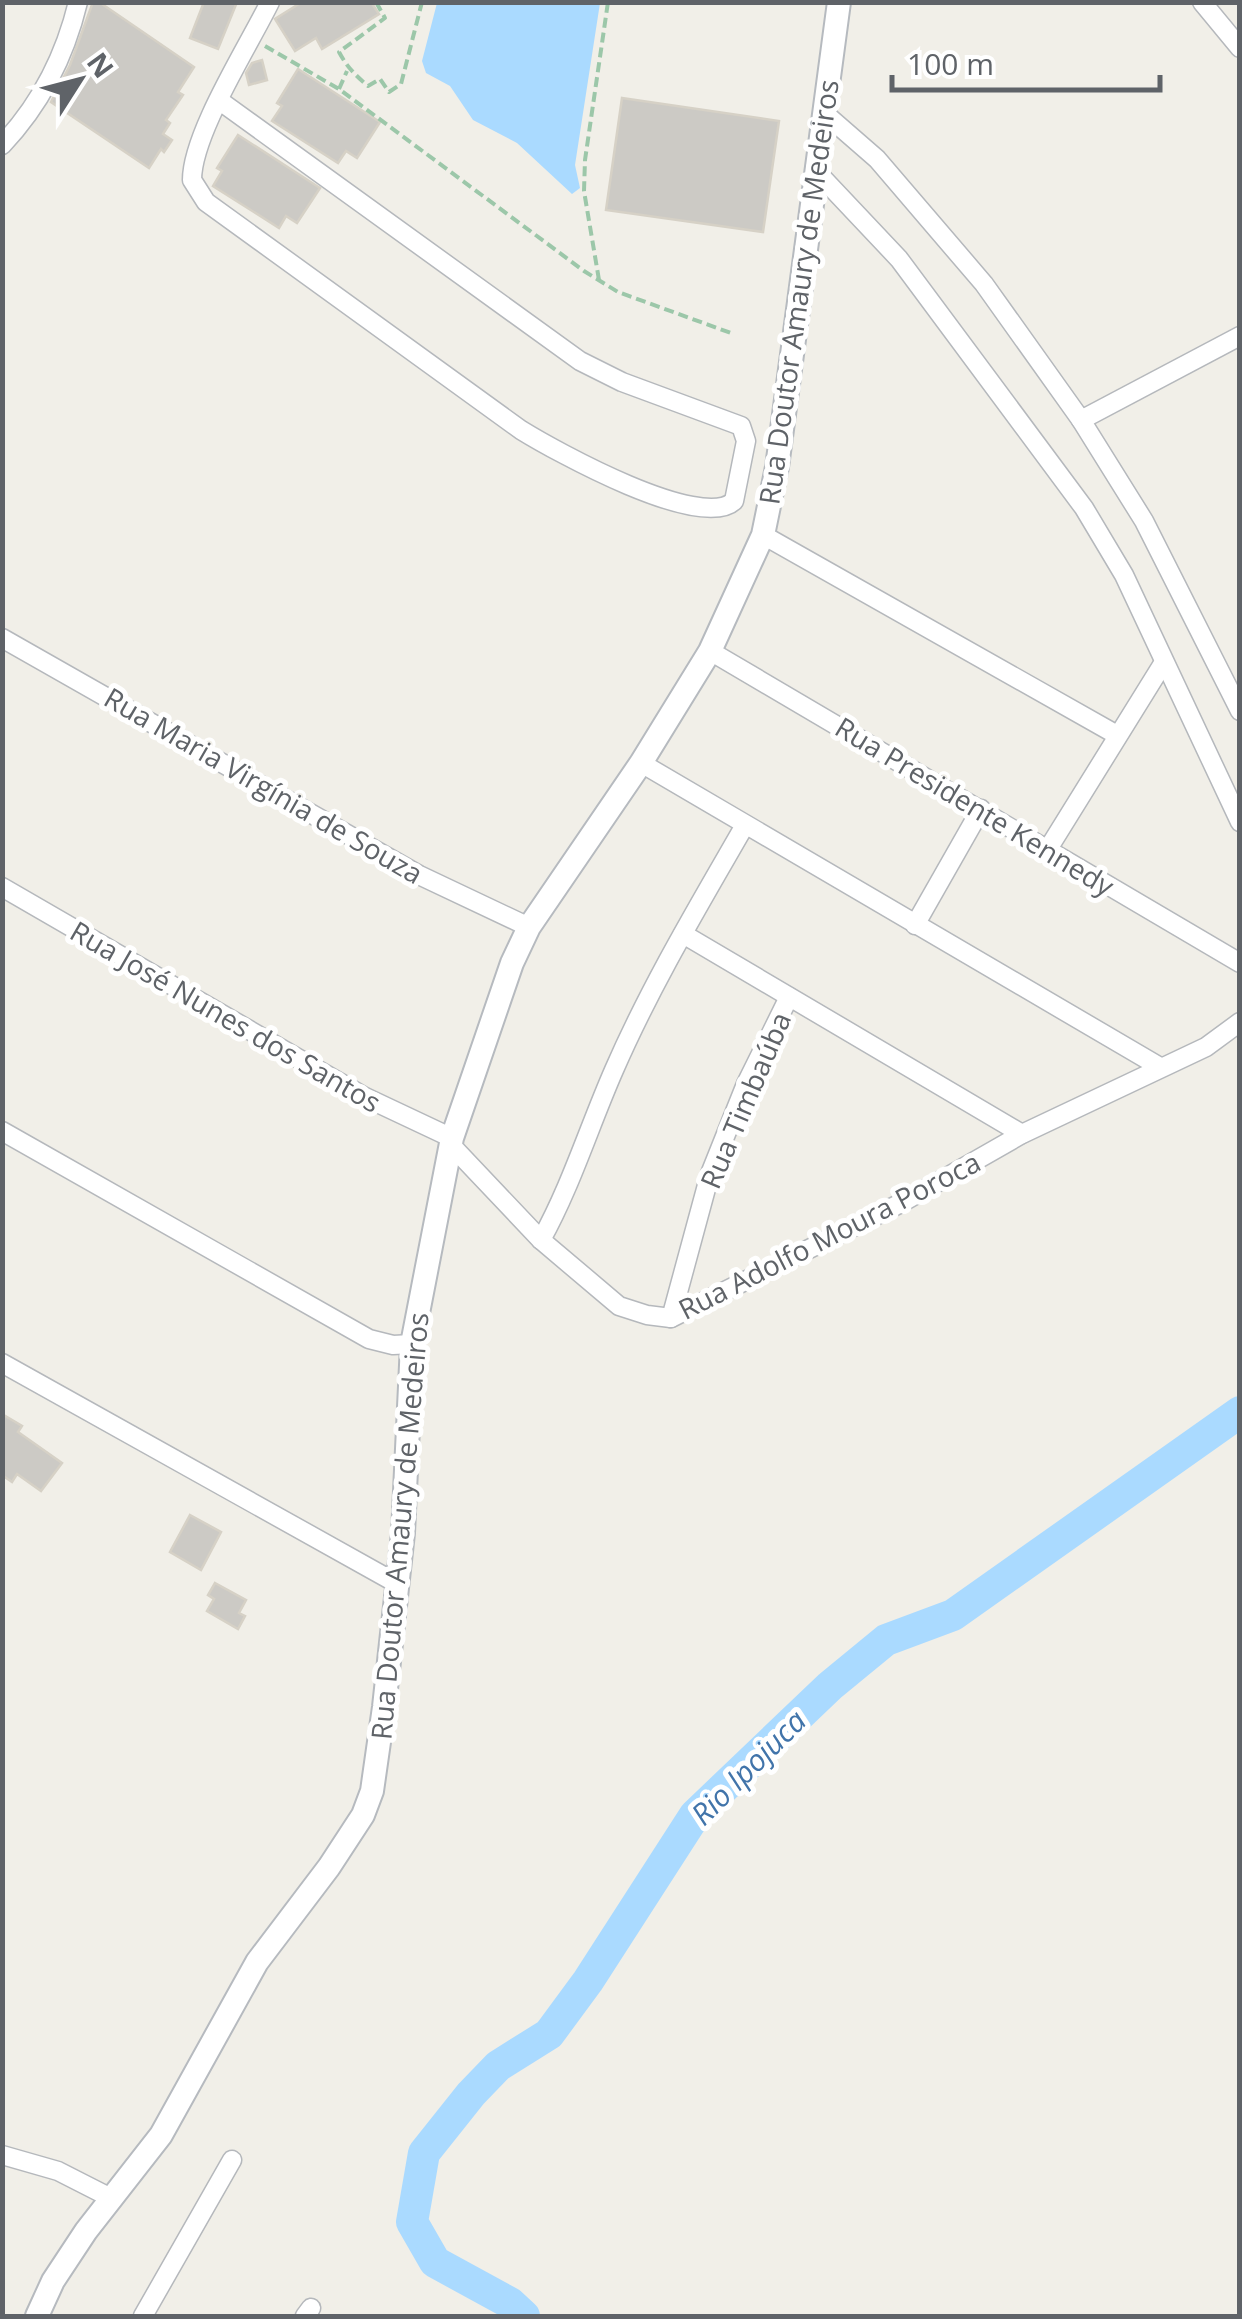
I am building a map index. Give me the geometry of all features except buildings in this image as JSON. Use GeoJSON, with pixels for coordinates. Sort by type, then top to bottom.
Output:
{"type":"FeatureCollection","features":[{"type":"Feature","properties":{"kind":"street"},"geometry":{"type":"LineString","coordinates":[[2,145],[38,103],[73,24],[78,2]]}},
{"type":"Feature","properties":{"kind":"street"},"geometry":{"type":"LineString","coordinates":[[220,100],[270,2]]}},
{"type":"Feature","properties":{"kind":"street","name":"Rua Doutor Amaury de Medeiros"},"geometry":{"type":"LineString","coordinates":[[36,2316],[53,2281],[180,2104],[207,2047],[257,1962],[329,1868],[363,1815],[372,1791],[402,1533],[412,1344],[452,1141],[512,963],[529,927],[641,762],[710,651],[763,535],[777,466],[839,2]]}},
{"type":"Feature","properties":{"kind":"street"},"geometry":{"type":"LineString","coordinates":[[1202,2],[1240,48]]}},
{"type":"Feature","properties":{"kind":"street","name":"Rua Doutor Amaury de Medeiros"},"geometry":{"type":"LineString","coordinates":[[220,100],[580,361],[622,382],[740,426],[746,441],[734,501],[720,508],[684,504],[556,452],[206,202],[192,180],[192,168],[220,100]]}},
{"type":"Feature","properties":{"kind":"street"},"geometry":{"type":"LineString","coordinates":[[823,112],[877,160],[984,284],[1080,420],[1144,521],[1240,711]]}},
{"type":"Feature","properties":{"kind":"street"},"geometry":{"type":"LineString","coordinates":[[815,170],[899,259],[1073,493],[1124,574],[1240,822]]}},
{"type":"Feature","properties":{"kind":"street"},"geometry":{"type":"LineString","coordinates":[[1080,420],[1240,336]]}},
{"type":"Feature","properties":{"kind":"street"},"geometry":{"type":"LineString","coordinates":[[763,535],[1116,735]]}},
{"type":"Feature","properties":{"kind":"street","name":"Rua Maria Virgínia de Souza"},"geometry":{"type":"LineString","coordinates":[[2,638],[420,875],[529,927]]}},
{"type":"Feature","properties":{"kind":"street","name":"Rua Presidente Kennedy"},"geometry":{"type":"LineString","coordinates":[[710,651],[1240,962]]}},
{"type":"Feature","properties":{"kind":"street"},"geometry":{"type":"LineString","coordinates":[[1048,849],[1164,662]]}},
{"type":"Feature","properties":{"kind":"street"},"geometry":{"type":"LineString","coordinates":[[641,762],[1160,1066]]}},
{"type":"Feature","properties":{"kind":"street"},"geometry":{"type":"LineString","coordinates":[[915,925],[981,809]]}},
{"type":"Feature","properties":{"kind":"street"},"geometry":{"type":"LineString","coordinates":[[541,1240],[570,1182],[613,1071],[658,976],[745,825]]}},
{"type":"Feature","properties":{"kind":"street","name":"Rua José Nunes dos Santos"},"geometry":{"type":"LineString","coordinates":[[2,887],[366,1097],[452,1141]]}},
{"type":"Feature","properties":{"kind":"street"},"geometry":{"type":"LineString","coordinates":[[682,934],[1022,1134]]}},
{"type":"Feature","properties":{"kind":"street","name":"Rua Timbaúba"},"geometry":{"type":"LineString","coordinates":[[670,1318],[710,1174],[746,1084],[789,998]]}},
{"type":"Feature","properties":{"kind":"street","name":"Rua Adolfo Moura Poroca"},"geometry":{"type":"LineString","coordinates":[[452,1141],[541,1240],[619,1306],[670,1318],[903,1202],[1022,1134],[1206,1047],[1240,1022]]}},
{"type":"Feature","properties":{"kind":"street"},"geometry":{"type":"LineString","coordinates":[[2,1130],[369,1340],[412,1344]]}},
{"type":"Feature","properties":{"kind":"street"},"geometry":{"type":"LineString","coordinates":[[2,1364],[396,1583]]}},
{"type":"Feature","properties":{"kind":"street"},"geometry":{"type":"LineString","coordinates":[[2,2155],[58,2172],[112,2199]]}},
{"type":"Feature","properties":{"kind":"street"},"geometry":{"type":"LineString","coordinates":[[143,2316],[232,2160]]}},
{"type":"Feature","properties":{"kind":"path"},"geometry":{"type":"LineString","coordinates":[[376,2],[385,18],[338,52],[348,68],[368,86],[380,79],[389,92],[402,84],[422,2]]}},
{"type":"Feature","properties":{"kind":"path"},"geometry":{"type":"LineString","coordinates":[[599,280],[585,176],[608,2]]}},
{"type":"Feature","properties":{"kind":"path"},"geometry":{"type":"LineString","coordinates":[[252,39],[339,89],[618,292],[731,333]]}},
{"type":"Feature","properties":{"kind":"path"},"geometry":{"type":"LineString","coordinates":[[339,89],[348,68]]}},
{"type":"Feature","properties":{"kind":"water"},"geometry":{"type":"Polygon","coordinates":[[[437,3],[600,3],[575,165],[580,188],[572,194],[517,143],[473,120],[450,86],[426,73],[422,61],[437,3]]]}},
{"type":"Feature","properties":{"kind":"waterway","name":"Rio Ipojuca"},"geometry":{"type":"LineString","coordinates":[[524,2316],[510,2303],[435,2262],[412,2222],[424,2153],[498,2066],[549,2034],[588,1981],[695,1815],[830,1686],[886,1640],[953,1615],[1240,1412]]}}]}
